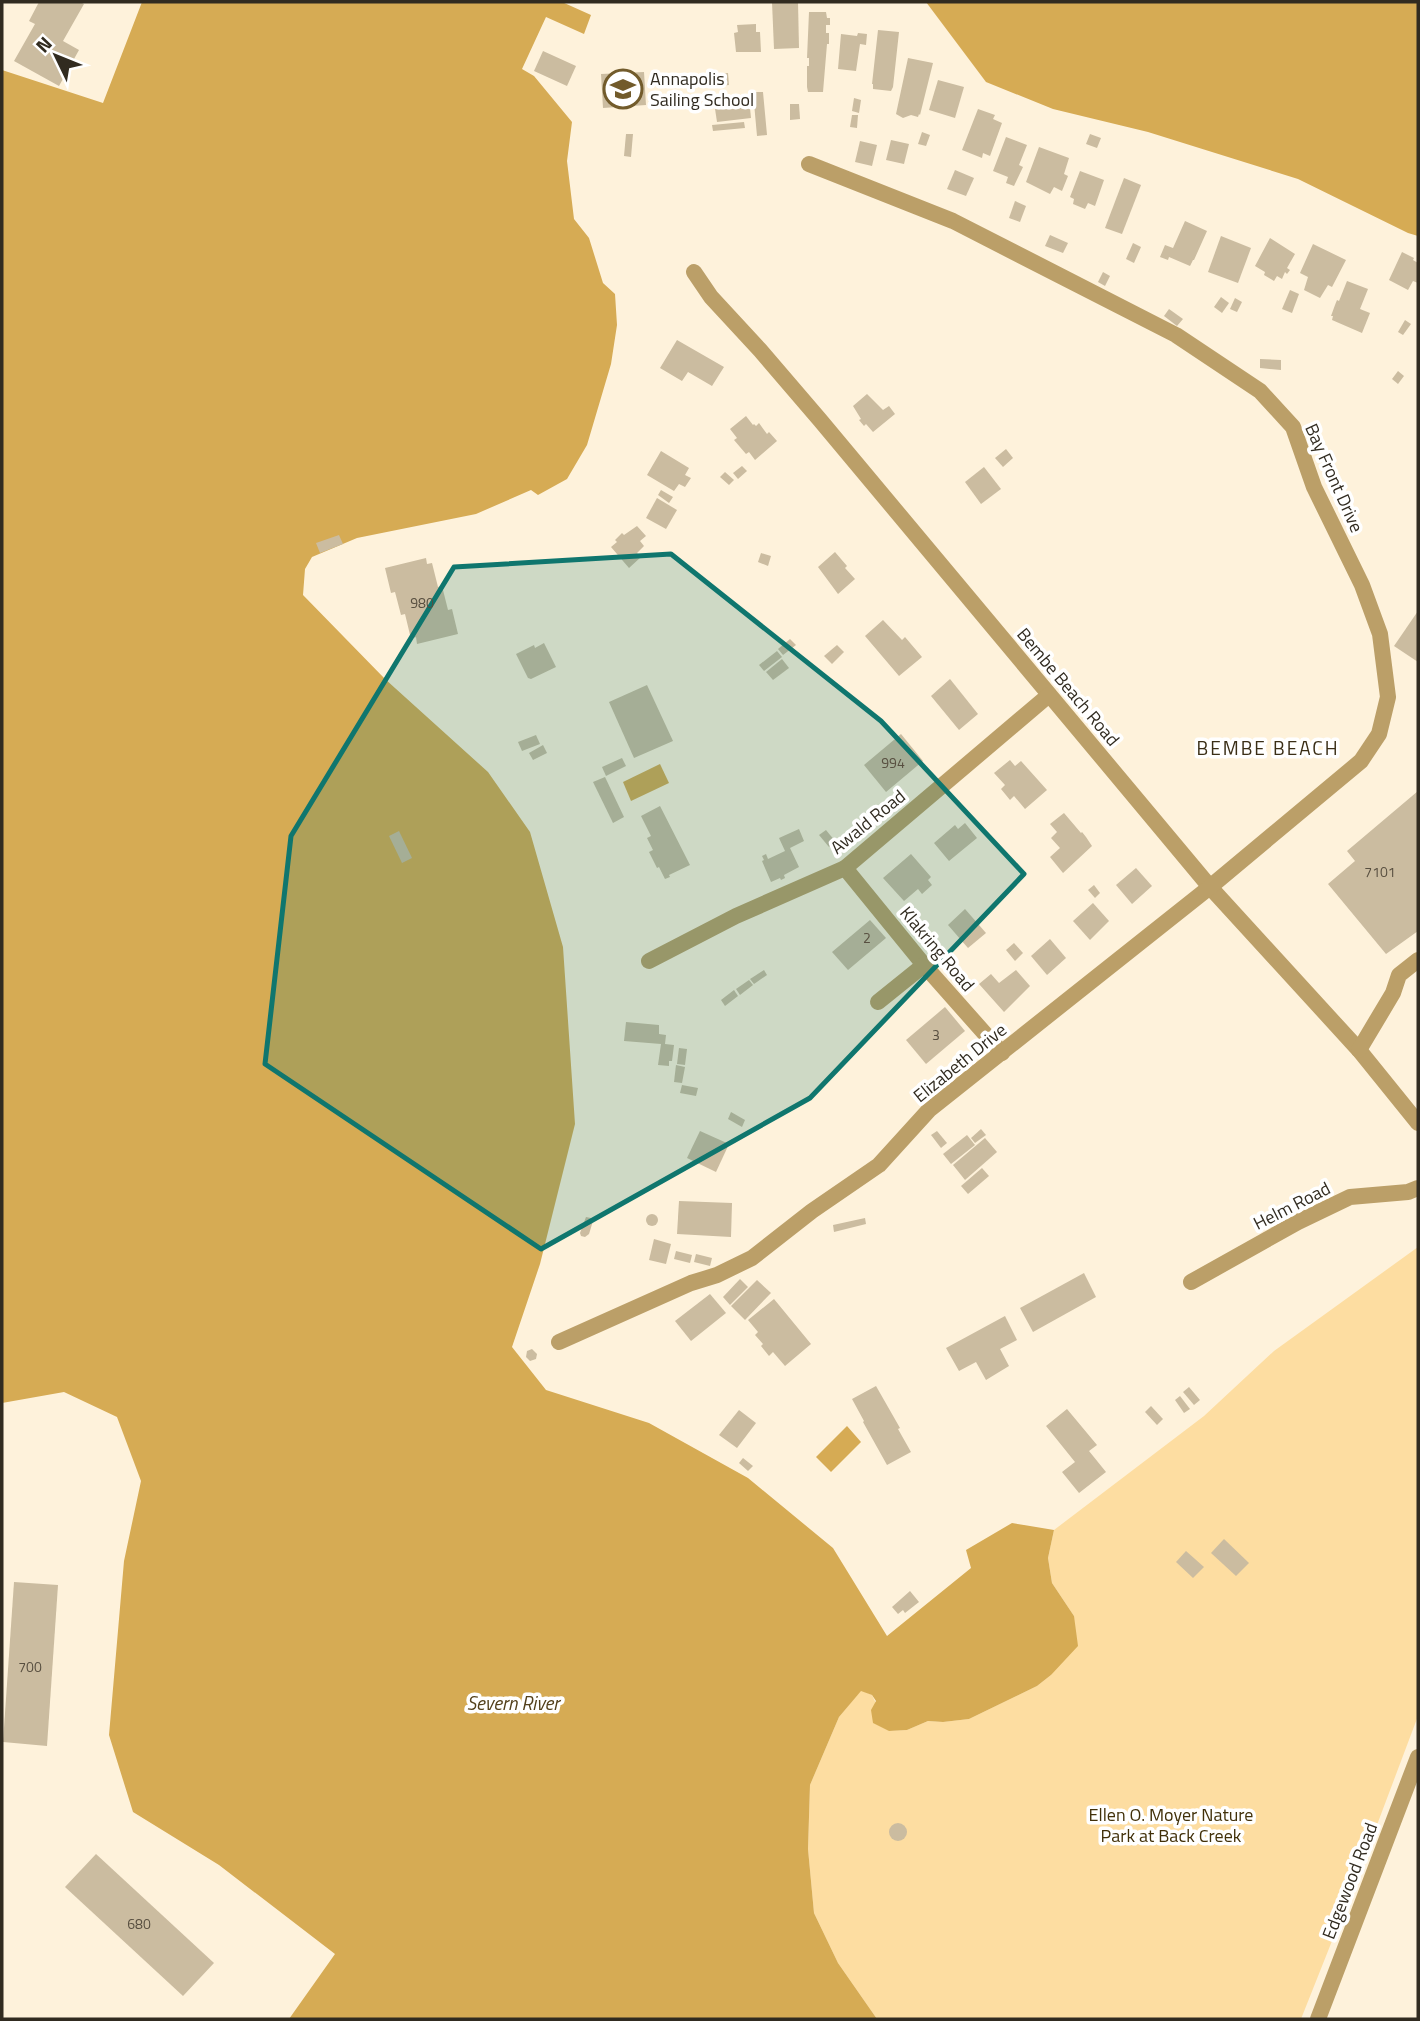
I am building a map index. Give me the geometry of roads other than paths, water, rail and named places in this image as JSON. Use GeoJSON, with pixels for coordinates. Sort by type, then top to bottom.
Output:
{"type":"FeatureCollection","features":[{"type":"Feature","properties":{"kind":"street","name":"Bay Front Drive"},"geometry":{"type":"LineString","coordinates":[[809,164],[953,221],[1176,335],[1260,391],[1293,428],[1314,487],[1362,585],[1380,635],[1388,697],[1379,734],[1361,761],[1210,887]]}},
{"type":"Feature","properties":{"kind":"street","name":"Bembe Beach Road"},"geometry":{"type":"LineString","coordinates":[[694,272],[711,297],[820,420],[1210,887],[1359,1050],[1418,1123]]}},
{"type":"Feature","properties":{"kind":"street","name":"Awald Road"},"geometry":{"type":"LineString","coordinates":[[649,961],[736,916],[845,868],[1049,695]]}},
{"type":"Feature","properties":{"kind":"street","name":"Klakring Road"},"geometry":{"type":"LineString","coordinates":[[845,868],[924,965],[1002,1053]]}},
{"type":"Feature","properties":{"kind":"street","name":"Elizabeth Drive"},"geometry":{"type":"LineString","coordinates":[[559,1342],[752,1258],[812,1211],[879,1165],[929,1110],[1210,887]]}},
{"type":"Feature","properties":{"kind":"street"},"geometry":{"type":"LineString","coordinates":[[1359,1050],[1393,993],[1398,975],[1418,960]]}},
{"type":"Feature","properties":{"kind":"street"},"geometry":{"type":"LineString","coordinates":[[878,1002],[924,965]]}},
{"type":"Feature","properties":{"kind":"street","name":"Helm Road"},"geometry":{"type":"LineString","coordinates":[[1191,1282],[1298,1222],[1350,1198],[1408,1192],[1418,1188]]}},
{"type":"Feature","properties":{"kind":"street","name":"Edgewood Road"},"geometry":{"type":"LineString","coordinates":[[1318,2019],[1418,1757]]}},
{"type":"Feature","properties":{"kind":"water","name":"Severn River"},"geometry":{"type":"Polygon","coordinates":[[[142,2],[562,2],[591,15],[584,34],[546,17],[522,69],[534,76],[572,122],[567,161],[574,219],[589,238],[603,283],[615,294],[617,325],[611,364],[587,445],[567,479],[538,495],[531,490],[476,514],[357,538],[312,557],[305,569],[303,595],[385,679],[488,772],[530,832],[563,947],[575,1124],[540,1264],[512,1347],[546,1390],[649,1423],[748,1478],[833,1548],[887,1636],[971,1568],[966,1550],[1012,1523],[1054,1530],[1048,1558],[1052,1583],[1074,1616],[1078,1646],[1051,1675],[1037,1686],[969,1719],[928,1721],[907,1730],[889,1731],[873,1723],[871,1710],[876,1701],[872,1695],[861,1691],[839,1717],[810,1785],[808,1849],[814,1913],[838,1963],[877,2019],[289,2019],[335,1954],[219,1865],[133,1812],[109,1735],[124,1561],[141,1481],[117,1417],[64,1392],[2,1403],[2,70],[103,103],[142,2]]]}},
{"type":"Feature","properties":{"kind":"water"},"geometry":{"type":"Polygon","coordinates":[[[926,2],[1418,2],[1418,236],[1298,179],[1148,132],[1053,109],[986,82],[926,2]]]}},
{"type":"Feature","properties":{"kind":"water"},"geometry":{"type":"Polygon","coordinates":[[[660,764],[669,783],[631,801],[623,782],[660,764]]]}},
{"type":"Feature","properties":{"kind":"water"},"geometry":{"type":"Polygon","coordinates":[[[847,1426],[861,1442],[831,1472],[816,1457],[847,1426]]]}},
{"type":"Feature","properties":{"kind":"place","name":"Annapolis Sailing School"},"geometry":{"type":"Point","coordinates":[623,89]}},
{"type":"Feature","properties":{"kind":"district","name":"BEMBE BEACH"},"geometry":{"type":"Point","coordinates":[1268,748]}},
{"type":"Feature","properties":{"kind":"park label","name":"Ellen O. Moyer Nature Park at Back Creek"},"geometry":{"type":"Point","coordinates":[1171,1825]}}]}
